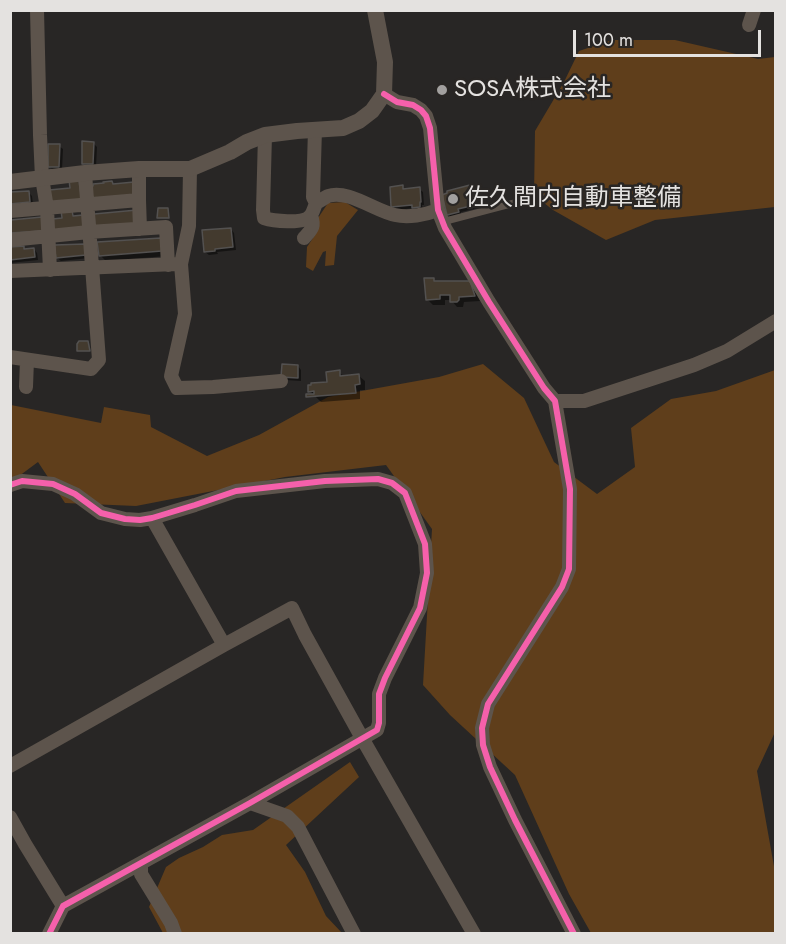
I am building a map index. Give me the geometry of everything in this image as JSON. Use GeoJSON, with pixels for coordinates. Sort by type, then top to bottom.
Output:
{"type":"FeatureCollection","features":[{"type":"Feature","properties":{"kind":"street"},"geometry":{"type":"LineString","coordinates":[[37,10],[42,178],[47,208],[50,270]]}},
{"type":"Feature","properties":{"kind":"street"},"geometry":{"type":"LineString","coordinates":[[10,182],[139,169],[190,169],[265,135],[343,128],[359,121],[372,111],[384,94],[385,62],[375,10]]}},
{"type":"Feature","properties":{"kind":"street"},"geometry":{"type":"LineString","coordinates":[[749,25],[754,10]]}},
{"type":"Feature","properties":{"kind":"street"},"geometry":{"type":"LineString","coordinates":[[384,94],[397,102],[413,105],[426,116],[430,128],[440,216],[451,239],[489,302],[544,388],[555,401],[570,489],[569,569],[562,587],[488,704],[482,728],[483,745],[490,767],[574,933]]}},
{"type":"Feature","properties":{"kind":"street"},"geometry":{"type":"LineString","coordinates":[[304,238],[314,224],[315,129]]}},
{"type":"Feature","properties":{"kind":"street"},"geometry":{"type":"LineString","coordinates":[[265,135],[264,219],[300,221],[307,219],[314,209],[329,196],[341,194],[398,216],[440,216]]}},
{"type":"Feature","properties":{"kind":"street"},"geometry":{"type":"LineString","coordinates":[[139,169],[140,229]]}},
{"type":"Feature","properties":{"kind":"street"},"geometry":{"type":"LineString","coordinates":[[175,264],[189,226],[190,169]]}},
{"type":"Feature","properties":{"kind":"street"},"geometry":{"type":"LineString","coordinates":[[10,357],[91,369],[99,360],[85,173]]}},
{"type":"Feature","properties":{"kind":"street"},"geometry":{"type":"LineString","coordinates":[[10,211],[139,200]]}},
{"type":"Feature","properties":{"kind":"street"},"geometry":{"type":"LineString","coordinates":[[10,240],[166,227],[185,314],[171,376],[177,388],[281,381]]}},
{"type":"Feature","properties":{"kind":"street"},"geometry":{"type":"LineString","coordinates":[[10,271],[175,264]]}},
{"type":"Feature","properties":{"kind":"street"},"geometry":{"type":"LineString","coordinates":[[555,401],[584,401],[694,365],[728,351],[776,321]]}},
{"type":"Feature","properties":{"kind":"street"},"geometry":{"type":"LineString","coordinates":[[26,387],[27,360]]}},
{"type":"Feature","properties":{"kind":"street"},"geometry":{"type":"LineString","coordinates":[[194,375],[213,387]]}},
{"type":"Feature","properties":{"kind":"street"},"geometry":{"type":"LineString","coordinates":[[10,484],[22,481],[53,484],[75,494],[100,513],[140,520],[195,506],[236,491],[325,481],[378,478],[392,483],[405,494],[425,544],[427,573],[420,608],[379,694],[379,723],[376,730],[63,906],[49,933]]}},
{"type":"Feature","properties":{"kind":"street"},"geometry":{"type":"LineString","coordinates":[[152,518],[224,645]]}},
{"type":"Feature","properties":{"kind":"street"},"geometry":{"type":"LineString","coordinates":[[10,766],[292,608],[362,738],[474,933]]}},
{"type":"Feature","properties":{"kind":"street"},"geometry":{"type":"LineString","coordinates":[[250,802],[287,816],[298,828],[354,933]]}},
{"type":"Feature","properties":{"kind":"street"},"geometry":{"type":"LineString","coordinates":[[10,817],[63,906]]}},
{"type":"Feature","properties":{"kind":"street"},"geometry":{"type":"LineString","coordinates":[[141,863],[141,874],[175,933]]}},
{"type":"Feature","properties":{"kind":"lane"},"geometry":{"type":"LineString","coordinates":[[440,216],[483,210],[541,196]]}},
{"type":"Feature","properties":{"kind":"shaded area"},"geometry":{"type":"Polygon","coordinates":[[[612,40],[675,40],[758,59],[775,57],[775,207],[655,220],[606,240],[553,210],[534,195],[535,131],[579,51],[612,40]]]}},
{"type":"Feature","properties":{"kind":"shaded area"},"geometry":{"type":"Polygon","coordinates":[[[345,202],[358,210],[337,236],[334,265],[325,266],[326,251],[323,252],[313,271],[306,267],[307,247],[315,235],[316,221],[328,203],[345,202]]]}},
{"type":"Feature","properties":{"kind":"shaded area"},"geometry":{"type":"Polygon","coordinates":[[[483,364],[524,398],[554,462],[597,494],[635,467],[631,428],[671,399],[716,391],[775,370],[775,732],[757,771],[775,872],[775,933],[591,933],[569,894],[515,775],[450,715],[423,685],[432,529],[386,465],[285,477],[136,506],[65,503],[38,462],[11,482],[11,405],[101,423],[104,407],[150,415],[151,427],[207,456],[259,435],[328,397],[439,377],[483,364]]]}},
{"type":"Feature","properties":{"kind":"shaded area"},"geometry":{"type":"Polygon","coordinates":[[[350,762],[359,777],[286,845],[305,872],[326,916],[342,933],[163,933],[149,907],[166,867],[222,835],[253,830],[350,762]]]}},
{"type":"Feature","properties":{"kind":"building"},"geometry":{"type":"Polygon","coordinates":[[[82,141],[94,142],[93,164],[82,164],[82,141]]]}},
{"type":"Feature","properties":{"kind":"building"},"geometry":{"type":"Polygon","coordinates":[[[48,144],[60,144],[59,167],[48,167],[48,144]]]}},
{"type":"Feature","properties":{"kind":"building"},"geometry":{"type":"Polygon","coordinates":[[[69,180],[79,181],[82,202],[50,204],[49,190],[70,188],[69,180]]]}},
{"type":"Feature","properties":{"kind":"building"},"geometry":{"type":"Polygon","coordinates":[[[112,181],[113,184],[134,182],[135,196],[93,201],[91,186],[112,181]]]}},
{"type":"Feature","properties":{"kind":"building"},"geometry":{"type":"Polygon","coordinates":[[[403,185],[403,189],[420,187],[420,207],[412,208],[412,205],[391,207],[390,187],[403,185]]]}},
{"type":"Feature","properties":{"kind":"building"},"geometry":{"type":"Polygon","coordinates":[[[470,185],[475,205],[458,209],[459,212],[447,215],[442,195],[447,191],[470,185]]]}},
{"type":"Feature","properties":{"kind":"building"},"geometry":{"type":"Polygon","coordinates":[[[29,191],[30,202],[10,204],[10,192],[29,191]]]}},
{"type":"Feature","properties":{"kind":"building"},"geometry":{"type":"Polygon","coordinates":[[[158,208],[168,208],[169,218],[157,218],[158,208]]]}},
{"type":"Feature","properties":{"kind":"building"},"geometry":{"type":"Polygon","coordinates":[[[61,210],[72,210],[73,216],[83,215],[85,229],[52,232],[52,219],[62,218],[61,210]]]}},
{"type":"Feature","properties":{"kind":"building"},"geometry":{"type":"Polygon","coordinates":[[[137,210],[137,225],[95,228],[94,214],[137,210]]]}},
{"type":"Feature","properties":{"kind":"building"},"geometry":{"type":"Polygon","coordinates":[[[10,215],[11,220],[42,217],[43,231],[10,233],[10,215]]]}},
{"type":"Feature","properties":{"kind":"building"},"geometry":{"type":"Polygon","coordinates":[[[231,228],[233,247],[204,252],[202,230],[231,228]]]}},
{"type":"Feature","properties":{"kind":"building"},"geometry":{"type":"Polygon","coordinates":[[[161,238],[162,251],[99,256],[97,242],[161,238]]]}},
{"type":"Feature","properties":{"kind":"building"},"geometry":{"type":"Polygon","coordinates":[[[85,244],[86,255],[56,258],[54,245],[85,244]]]}},
{"type":"Feature","properties":{"kind":"building"},"geometry":{"type":"Polygon","coordinates":[[[24,246],[24,249],[34,248],[35,257],[10,260],[10,247],[24,246]]]}},
{"type":"Feature","properties":{"kind":"building"},"geometry":{"type":"Polygon","coordinates":[[[424,278],[434,278],[434,281],[470,281],[475,296],[459,297],[457,302],[450,302],[450,295],[440,295],[440,299],[426,300],[424,278]]]}},
{"type":"Feature","properties":{"kind":"building"},"geometry":{"type":"Polygon","coordinates":[[[79,341],[88,341],[90,351],[77,351],[79,341]]]}},
{"type":"Feature","properties":{"kind":"building"},"geometry":{"type":"Polygon","coordinates":[[[282,364],[298,365],[298,378],[281,377],[282,364]]]}},
{"type":"Feature","properties":{"kind":"building"},"geometry":{"type":"Polygon","coordinates":[[[340,370],[340,376],[359,374],[360,384],[355,385],[356,393],[306,397],[306,394],[314,394],[314,391],[308,392],[308,385],[327,382],[326,372],[340,370]]]}},
{"type":"Feature","properties":{"kind":"cycle path"},"geometry":{"type":"LineString","coordinates":[[384,94],[397,102],[413,105],[426,116],[430,128],[438,210],[445,228],[489,302],[544,388],[555,401],[570,489],[569,569],[562,587],[488,704],[482,728],[483,745],[490,767],[574,934]]}},
{"type":"Feature","properties":{"kind":"cycle path"},"geometry":{"type":"LineString","coordinates":[[10,485],[22,481],[53,484],[75,494],[101,513],[140,520],[236,491],[325,481],[378,479],[392,483],[405,493],[425,544],[427,573],[420,608],[379,694],[377,730],[63,906],[49,934]]}},
{"type":"Feature","properties":{"kind":"place","name":"SOSA株式会社"},"geometry":{"type":"Point","coordinates":[442,90]}},
{"type":"Feature","properties":{"kind":"place","name":"佐久間内自動車整備"},"geometry":{"type":"Point","coordinates":[453,199]}}]}
